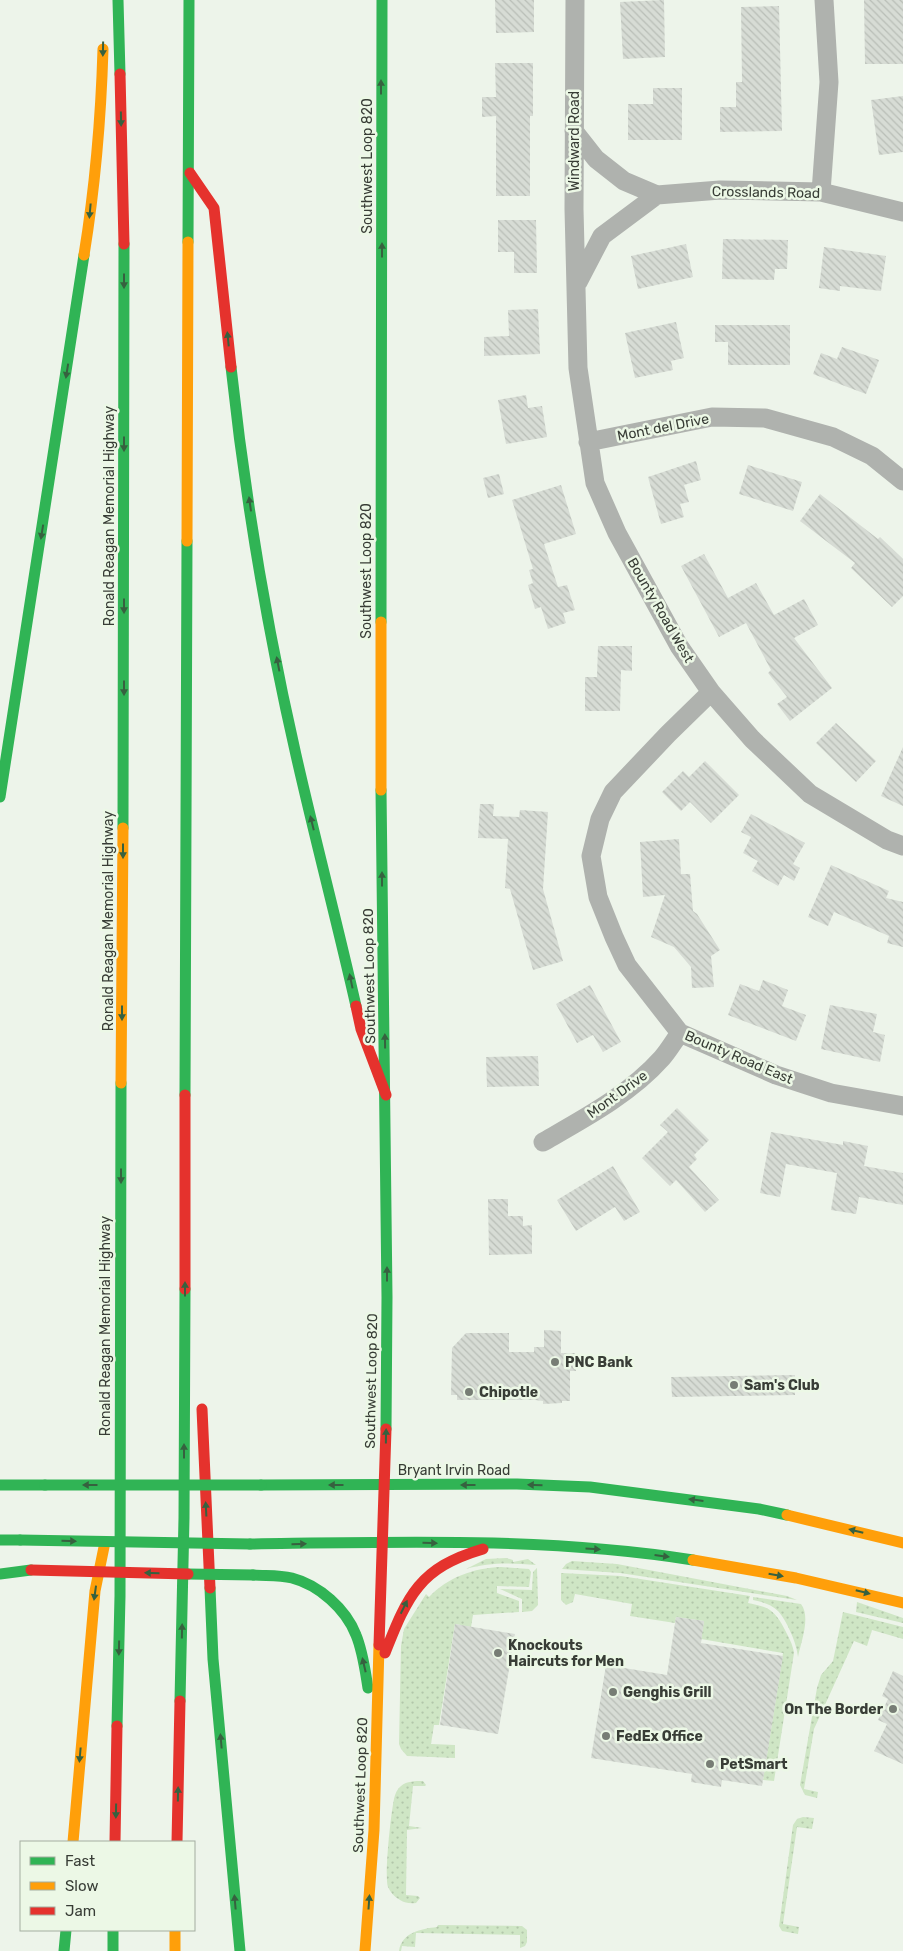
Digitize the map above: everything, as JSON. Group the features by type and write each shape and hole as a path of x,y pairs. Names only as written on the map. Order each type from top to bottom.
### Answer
{"main road":[{"name":"Ronald Reagan Memorial Highway","path":"115,1841 120,1596 119,1477 124,650 124,230 118,0"},
{"path":"177,1841 184,1518 190,173 189,0"},
{"name":"Southwest Loop 820","path":"365,1951 374,1830 385,1485 387,1306 381,794 382,0"},
{"path":"0,797 88,232 102,80 103,40"},
{"path":"190,173 214,208 233,387 251,514 270,628 296,756 361,1029 386,1095"},
{"path":"186,927 199,948"},
{"path":"202,1402 213,1659 240,1951"},
{"path":"73,1841 95,1591 119,1477"},
{"name":"Bryant Irvin Road","path":"0,1485 516,1484 590,1488 759,1509 832,1524 903,1543"},
{"path":"0,1540 250,1544 500,1544 613,1550 676,1558 816,1582 903,1603"},
{"path":"379,1668 404,1607 419,1584 452,1561 472,1552 500,1544"},
{"path":"0,1574 31,1570 253,1575 295,1579 330,1599 353,1629 359,1646 377,1730"},
{"path":"64,1951 66,1931"},
{"path":"112,1951 113,1931"},
{"path":"175,1951 176,1931"}],"street":[{"name":"Windward Road","path":"574,0 574,209 577,283"},
{"path":"821,192 830,82 824,0"},
{"name":"Crosslands Road","path":"574,132 596,160 624,181 656,195 720,190 821,192 903,212"},
{"path":"577,283 602,236 656,195"},
{"name":"Bounty Road West","path":"577,283 578,368 595,483 617,533 679,646 711,692 752,739 810,794 887,840 903,846"},
{"name":"Mont del Drive","path":"588,442 712,417 765,418 833,437 872,456 903,480"},
{"name":"Bounty Road East","path":"711,692 613,792 600,819 591,856 598,897 627,964 680,1032 776,1075 831,1093 903,1106"},
{"name":"Mont Drive","path":"543,1142 598,1110 641,1079 663,1057 680,1032"}],"green space":[{"path":"506,1558 513,1560 513,1562 528,1559 536,1565 501,1564 466,1569 486,1559"},
{"path":"572,1561 617,1564 787,1596 797,1600 620,1573 562,1569"},
{"path":"501,1567 529,1569 531,1572 529,1587 497,1586 497,1593 519,1601 519,1612 473,1615 471,1627 455,1624 439,1725 434,1725 431,1744 455,1745 455,1758 407,1756 399,1744 401,1646 404,1629 426,1594 429,1597 444,1584 462,1575 481,1569"},
{"path":"537,1568 538,1605 532,1611 522,1612 522,1599 500,1589 532,1590 533,1572"},
{"path":"561,1573 621,1576 750,1596 748,1603 767,1608 775,1614 792,1644 794,1653 774,1781 763,1780 783,1653 701,1639 704,1621 676,1617 675,1623 630,1616 632,1604 575,1594 573,1602 566,1605 561,1600"},
{"path":"753,1597 801,1604 804,1609 805,1623 798,1657 794,1639 778,1611 769,1605 753,1600"},
{"path":"857,1602 903,1618 903,1623 856,1612"},
{"path":"843,1612 903,1627 903,1639 872,1630 867,1646 854,1641 814,1729 804,1789 818,1792 817,1798 805,1795 800,1785 817,1688 821,1675 833,1661"},
{"path":"423,1781 425,1786 413,1786 409,1826 422,1828 407,1830 406,1895 418,1896 420,1898 416,1903 408,1903 396,1897 388,1887 387,1858 391,1817 394,1797 398,1789 408,1782"},
{"path":"803,1817 814,1818 812,1829 797,1827 783,1924 799,1927 798,1934 782,1931 779,1926 793,1825 797,1819"},
{"path":"438,1925 522,1926 527,1930 527,1942 525,1946 520,1948 520,1935 416,1933 415,1947 402,1946 401,1951 399,1951 404,1940 408,1936 419,1930 437,1927"}],"building":[{"path":"495,0 534,0 534,32 496,33"},
{"path":"664,0 665,57 623,59 620,2"},
{"path":"864,0 903,0 903,64 865,64"},
{"path":"779,6 782,131 720,132 720,107 736,107 736,82 742,82 741,7"},
{"path":"495,63 533,63 533,116 530,116 530,196 496,196 496,116 482,117 482,97 496,97"},
{"path":"653,88 682,88 682,140 628,140 628,104 653,104"},
{"path":"903,96 903,152 879,155 871,100"},
{"path":"498,220 536,220 537,273 514,273 514,252 498,252"},
{"path":"723,239 788,240 787,269 775,269 774,280 722,279"},
{"path":"686,244 693,277 638,289 631,256"},
{"path":"824,247 886,256 881,291 840,286 840,291 819,288"},
{"path":"538,309 540,354 484,356 484,337 509,336 508,310"},
{"path":"676,322 684,358 671,361 673,370 635,378 625,333"},
{"path":"715,325 790,325 790,365 728,365 728,342 715,342"},
{"path":"842,347 879,360 866,394 813,374 821,353 837,359"},
{"path":"526,395 528,408 542,406 547,437 506,444 498,400"},
{"path":"696,461 701,480 684,485 689,502 680,504 684,517 661,524 648,477"},
{"path":"748,465 802,482 793,511 739,494"},
{"path":"499,474 504,494 488,498 483,478"},
{"path":"561,485 576,534 544,544 558,587 567,585 575,610 563,613 566,623 548,629 541,607 535,609 528,585 533,583 529,570 533,569 512,500"},
{"path":"820,494 878,539 880,537 903,559 903,596 892,607 851,568 855,563 800,521"},
{"path":"704,554 728,598 756,583 774,615 804,599 818,625 794,638 832,688 790,721 777,704 787,697 768,673 771,670 746,623 719,637 681,566"},
{"path":"598,646 632,646 632,671 621,670 620,711 585,711 585,677 597,677"},
{"path":"836,723 876,761 856,782 816,743"},
{"path":"903,747 903,806 881,796"},
{"path":"705,761 739,795 711,823 690,802 681,811 662,792 683,771 689,777"},
{"path":"480,804 494,804 493,816 519,817 520,810 548,812 543,889 563,961 533,970 510,889 505,888 508,839 478,838"},
{"path":"751,814 805,843 793,864 800,868 794,881 784,875 778,886 752,871 758,861 743,853 751,837 741,832"},
{"path":"679,839 681,874 690,874 693,911 697,914 720,950 711,956 714,987 692,988 691,967 674,947 651,937 665,895 643,897 640,842"},
{"path":"831,865 889,891 886,898 903,902 903,947 887,943 889,936 834,912 828,926 808,917"},
{"path":"763,980 788,990 782,1006 806,1015 796,1041 728,1015 740,984 759,991"},
{"path":"590,985 621,1042 603,1052 593,1035 577,1043 556,1004"},
{"path":"830,1005 877,1014 873,1032 885,1035 880,1062 821,1049"},
{"path":"538,1056 539,1086 487,1087 486,1057"},
{"path":"677,1108 709,1140 694,1155 697,1159 689,1167 719,1200 705,1212 676,1180 670,1186 642,1158 668,1132 660,1125"},
{"path":"771,1132 843,1145 843,1141 868,1146 864,1166 903,1173 903,1205 859,1197 856,1214 831,1210 837,1173 786,1164 780,1197 760,1193"},
{"path":"613,1166 640,1212 624,1221 615,1207 576,1231 557,1200"},
{"path":"488,1199 508,1199 508,1216 523,1216 523,1226 532,1225 532,1254 489,1255"},
{"path":"544,1330 561,1331 561,1353 575,1353 576,1371 570,1371 570,1401 543,1404 543,1401 535,1400 457,1400 457,1395 451,1395 452,1348 466,1333 509,1333 509,1352 534,1352 534,1347 544,1347"},
{"path":"795,1375 795,1395 672,1397 671,1377"},
{"path":"676,1617 704,1621 701,1643 783,1656 762,1786 722,1780 721,1787 691,1782 692,1774 591,1758 606,1665 667,1675"},
{"path":"455,1624 515,1634 498,1734 440,1725"},
{"name":"On The Border","path":"893,1671 903,1676 903,1764 874,1751 887,1724 878,1720 888,1699 882,1696"}],"traffic: fast":[{"path":"118,0 120,74"},
{"path":"188,242 189,0"},
{"path":"381,622 382,0"},
{"path":"123,828 124,244"},
{"path":"0,797 84,255"},
{"path":"231,367 250,513 285,707 356,1006"},
{"path":"185,1095 187,541"},
{"path":"381,790 387,1297 386,1429"},
{"path":"117,1726 120,1596 121,1083"},
{"path":"180,1701 184,1518 185,1289"},
{"path":"261,1485 517,1484 590,1487 759,1509 787,1515"},
{"path":"0,1485 45,1485"},
{"path":"45,1485 261,1485"},
{"path":"0,1540 20,1540"},
{"path":"20,1540 250,1544"},
{"path":"250,1544 417,1542 528,1544 638,1553 693,1560"},
{"path":"0,1574 31,1570"},
{"path":"188,1574 253,1575"},
{"path":"253,1575 277,1576 302,1581 330,1599 346,1616 356,1635 362,1654 368,1688"},
{"path":"210,1588 213,1659 240,1951"},
{"path":"64,1951 66,1931"},
{"path":"113,1931 113,1951"}],"traffic: slow":[{"path":"84,255 97,152 103,49"},
{"path":"187,541 188,242"},
{"path":"381,622 381,790"},
{"path":"121,1083 123,828"},
{"path":"787,1515 903,1543"},
{"path":"73,1841 95,1591 104,1547"},
{"path":"693,1560 796,1578 903,1603"},
{"path":"365,1951 374,1830 379,1645"},
{"path":"175,1931 175,1951"}],"traffic: jam":[{"path":"120,74 124,244"},
{"path":"190,173 214,208 231,367"},
{"path":"356,1006 361,1029 386,1095"},
{"path":"185,1095 185,1289"},
{"path":"202,1409 210,1588"},
{"path":"379,1645 386,1429"},
{"path":"385,1653 401,1615 419,1586 444,1565 483,1549"},
{"path":"31,1570 188,1574"},
{"path":"177,1841 180,1701"},
{"path":"115,1841 117,1726"}],"place":[{"name":"PNC Bank","path":"555,1362"},
{"name":"Sam's Club","path":"734,1385"},
{"name":"Chipotle","path":"469,1392"},
{"name":"Knockouts Haircuts for Men","path":"498,1653"},
{"name":"Genghis Grill","path":"613,1692"},
{"name":"On The Border","path":"893,1709"},
{"name":"FedEx Office","path":"606,1736"},
{"name":"PetSmart","path":"710,1764"}]}
